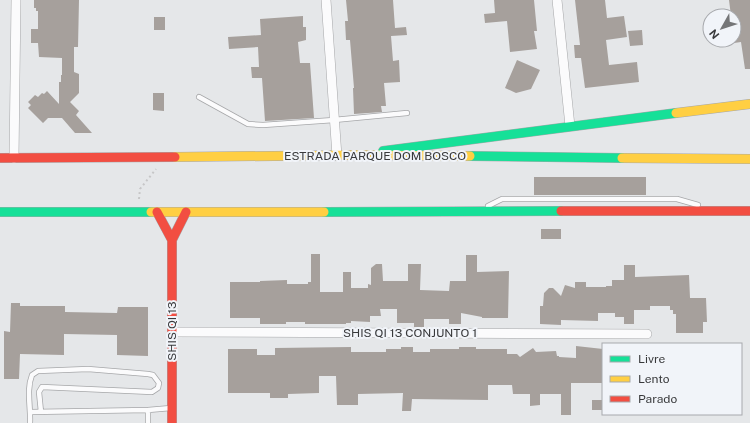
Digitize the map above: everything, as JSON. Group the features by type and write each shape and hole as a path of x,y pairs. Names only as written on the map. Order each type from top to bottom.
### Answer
{"main road":[{"path":"357,155 398,148 750,104"},
{"name":"ESTRADA PARQUE DOM BOSCO","path":"0,158 357,155 750,159"},
{"path":"0,212 750,211"},
{"name":"SHIS QI 13","path":"157,212 172,240"},
{"name":"SHIS QI 13","path":"172,423 172,240 186,212"}],"street":[{"path":"14,158 16,0"},
{"path":"326,0 337,156"},
{"path":"557,0 570,126"},
{"name":"SHIS QI 13 CONJUNTO 1","path":"173,332 647,334"}],"lane":[{"path":"199,97 248,124 263,125 408,113"},
{"path":"30,423 31,412 29,386 32,375 38,371 88,369 148,374 153,375 159,383 158,388 152,392 42,387 39,392 41,412"},
{"path":"31,412 148,410 173,408"},
{"path":"148,410 148,423"}],"path":[{"path":"139,212 140,189 158,166 158,157"}],"building":[{"path":"34,0 79,0 78,47 74,47 74,72 79,74 79,93 70,102 79,111 76,115 92,133 75,133 62,118 48,118 43,123 28,108 31,105 28,102 35,95 38,97 47,91 59,104 59,82 61,82 62,75 62,58 39,57 38,43 31,43 31,29 38,29 38,11 34,8"},
{"path":"346,0 393,0 395,28 406,27 407,35 391,36 393,61 399,60 400,82 384,83 386,106 381,106 382,112 354,114 354,88 350,40 346,40 345,21 348,21"},
{"path":"494,0 534,0 537,31 534,31 537,49 510,52 507,21 485,23 484,14 495,13"},
{"path":"575,0 605,0 607,18 624,16 627,37 606,40 609,65 637,62 639,82 585,88 581,58 575,58 574,45 580,45"},
{"path":"729,0 750,0 750,69 745,69 742,48 742,8 730,8"},
{"path":"303,16 303,27 306,27 306,40 298,42 300,63 310,63 314,118 265,121 262,78 252,78 251,67 259,67 258,47 229,49 228,37 261,35 260,19"},
{"path":"154,17 165,17 165,30 154,30"},
{"path":"642,30 643,45 630,46 628,31"},
{"path":"517,60 540,70 531,89 516,93 505,88"},
{"path":"153,93 164,93 164,111 153,110"},
{"path":"534,177 646,177 646,195 534,195"},
{"path":"541,229 561,229 561,239 541,239"},
{"path":"311,254 320,254 320,292 343,292 343,272 351,272 351,288 368,288 368,284 371,285 371,268 376,264 382,264 383,281 408,281 408,264 421,264 420,290 449,291 450,281 466,281 466,255 477,255 477,272 509,271 508,318 482,318 461,313 461,324 449,324 449,319 424,319 424,327 414,327 414,323 397,323 397,309 380,309 381,316 370,316 370,322 351,321 351,323 346,324 305,324 305,322 286,322 286,324 260,324 260,318 230,318 230,282 287,280 287,284 308,284 308,282 311,282"},
{"path":"624,265 635,265 635,277 689,275 690,298 706,298 707,322 703,322 703,333 676,333 676,314 673,314 673,310 670,310 670,306 650,306 650,310 634,310 634,324 624,324 624,317 615,317 615,313 598,313 598,321 561,320 561,325 540,324 540,306 543,306 544,293 549,288 553,288 561,296 565,285 575,288 575,282 586,282 586,287 612,286 612,280 624,280"},
{"path":"11,303 20,303 20,306 65,306 65,312 117,313 118,307 148,307 148,356 117,355 117,335 64,334 64,355 20,354 19,379 4,379 4,331 10,332"},
{"path":"576,346 602,349 602,383 571,383 571,415 561,415 561,394 540,394 540,405 530,406 530,394 513,394 512,385 488,385 488,400 412,399 411,411 402,411 403,393 358,394 358,405 337,405 336,376 319,376 319,393 288,394 288,398 270,398 270,393 228,393 228,349 257,349 257,355 275,355 275,348 351,347 351,352 386,352 386,349 413,347 413,352 430,352 430,349 459,349 459,347 476,347 476,349 507,349 507,354 517,354 520,357 533,348 536,352 556,351 557,356 559,357 576,358"},
{"path":"592,400 602,400 602,410 592,410"}],"traffic: fast":[{"path":"383,151 676,113"},
{"path":"470,156 622,158"},
{"path":"324,212 561,211"},
{"path":"0,212 151,212"}],"traffic: slow":[{"path":"676,113 750,104"},
{"path":"175,157 357,155 470,156"},
{"path":"622,158 750,159"},
{"path":"151,212 324,212"}],"traffic: jam":[{"path":"0,158 175,157"},
{"path":"561,211 750,211"},
{"path":"157,212 172,240"},
{"path":"172,423 172,240 186,212"}]}
